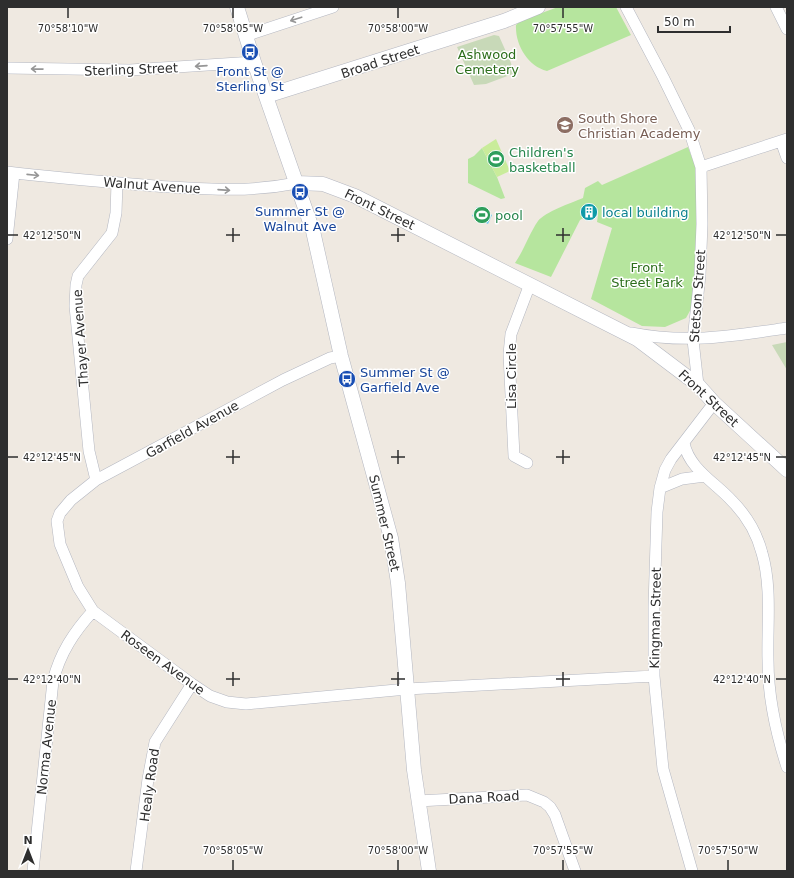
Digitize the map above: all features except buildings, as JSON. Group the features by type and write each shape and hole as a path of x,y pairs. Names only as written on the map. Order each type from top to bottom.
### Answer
{"street":[{"path":"237,7 245,36 297,183"},
{"path":"245,36 333,7"},
{"name":"Broad Street","path":"266,96 519,11 538,7"},
{"name":"Stetson Street","path":"626,7 689,130 701,167 702,224 700,275 693,340 698,385"},
{"path":"776,7 787,28"},
{"name":"Sterling Street","path":"7,68 130,70 254,62"},
{"path":"701,167 784,140 787,158"},
{"path":"7,239 10,173"},
{"name":"Walnut Avenue","path":"10,173 117,183 232,191 260,189 297,183"},
{"name":"Thayer Avenue","path":"96,480 88,444 75,306 76,285 84,268 112,233 116,218 117,183"},
{"name":"Front Street","path":"297,183 323,184 336,188 625,332 666,360 698,385 714,403 787,470"},
{"name":"Summer Street","path":"297,183 313,231 341,356 391,538 398,584 418,801 429,871"},
{"name":"Lisa Circle","path":"527,463 514,456 509,354 511,334 530,284"},
{"name":"Front Street","path":"625,332 657,338 693,340 787,328"},
{"name":"Garfield Avenue","path":"57,521 60,513 71,500 96,480 283,380 330,358 341,356"},
{"name":"Kingman Street","path":"407,689 654,676 654,606 657,512 660,488 665,470 671,459 714,403"},
{"path":"684,443 690,457 705,476 732,500 744,515 754,532 762,553 767,591 770,688 776,728 787,767"},
{"path":"660,488 690,477 705,476"},
{"name":"Roseen Avenue","path":"57,521 60,544 78,587 94,611 210,696 227,702 246,704 407,689"},
{"name":"Norma Avenue","path":"32,871 53,681 62,652 72,636 94,611"},
{"path":"654,676 663,769 692,871"},
{"name":"Healy Road","path":"136,871 148,779 155,742 192,684"},
{"name":"Dana Road","path":"418,801 516,795 535,798 550,807 555,815 575,871"}],"green space":[{"path":"558,7 616,7 631,35 547,71 534,65 524,54 520,47 516,33 516,25 520,21"},
{"name":"Ashwood Cemetery","path":"494,35 499,36 511,63 513,74 486,84 474,85 457,47"},
{"name":"Children's basketball","path":"496,139 510,171 497,177 482,148"},
{"name":"Front Street Park","path":"688,147 696,168 696,247 693,296 691,309 686,318 665,327 642,326 591,299 612,228 597,222 598,215 593,206 584,210 585,217 580,220 551,277 515,263 538,221 546,214 583,198 585,188 598,181 602,185"},
{"path":"482,148 497,177 505,198 501,199 468,183 468,159 474,156"},
{"path":"787,342 787,370 772,345"}],"water":[{"name":"pool","path":"477,207 492,215 488,224 472,216"}],"place":[{"name":"Front St @ Sterling St","path":"250,52"},
{"name":"South Shore Christian Academy","path":"565,125"},
{"name":"Children's basketball","path":"496,159"},
{"name":"Summer St @ Walnut Ave","path":"300,192"},
{"name":"local building","path":"589,212"},
{"name":"pool","path":"482,215"},
{"name":"Summer St @ Garfield Ave","path":"347,379"}]}
